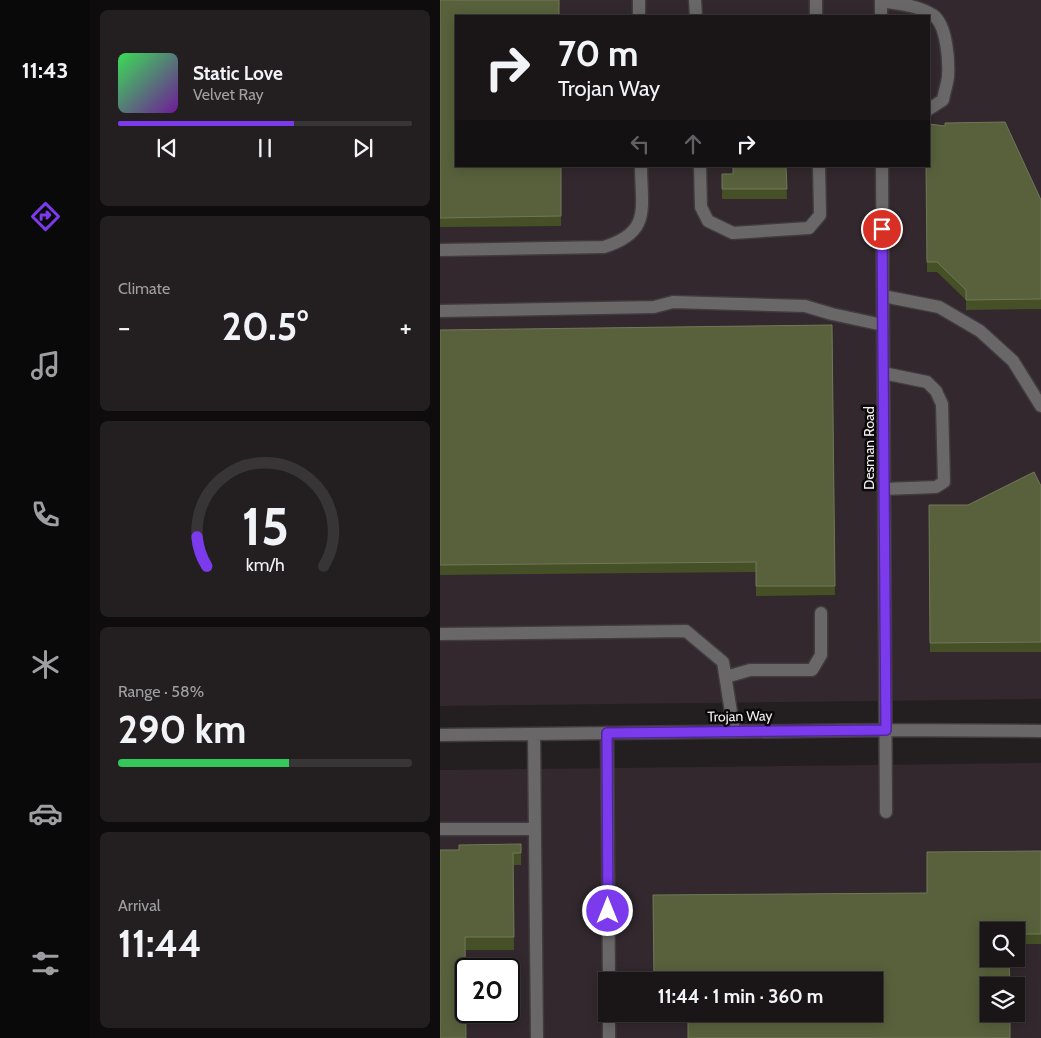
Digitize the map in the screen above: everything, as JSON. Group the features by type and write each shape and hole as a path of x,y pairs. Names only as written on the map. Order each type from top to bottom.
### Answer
{"street":[{"path":"639,0 639,15"},
{"path":"695,0 696,15"},
{"path":"816,0 816,15"},
{"path":"881,15 881,1 912,6 934,16 942,29 946,48 948,78 943,100 930,108"},
{"path":"440,250 604,247 618,243 630,235 638,226 641,216 641,167"},
{"path":"700,167 701,207 708,221 733,234 809,228 820,215 819,167"},
{"name":"Desman Road","path":"882,167 886,812"},
{"path":"883,296 939,307 980,331 1013,361 1041,406"},
{"path":"440,311 654,307 673,302 706,302 806,306 832,314 883,325"},
{"path":"883,373 927,382 936,391 942,404 944,482 936,487 884,489"},
{"path":"726,677 750,670 812,670 821,655 821,613"},
{"path":"440,634 686,631 723,662 734,731"},
{"name":"Trojan Way","path":"440,735 734,731 1041,731"},
{"path":"607,733 609,972"},
{"path":"534,734 537,1038"},
{"path":"440,829 535,829"},
{"path":"609,1022 609,1038"}],"shaded area":[{"path":"440,0 1041,0 1041,699 440,706"},
{"path":"1041,763 1041,1038 440,1038 440,770"}],"building":[{"path":"440,0 559,0 559,15 455,15 455,167 561,167 561,216 440,218"},
{"path":"1005,122 1041,200 1041,299 966,300 966,290 937,262 927,262 926,167 930,167 930,124 945,126 945,123"},
{"path":"733,167 786,167 787,189 722,189 722,174 733,174"},
{"path":"832,325 835,586 756,586 756,562 440,565 440,330"},
{"path":"1034,472 1041,486 1041,642 930,643 929,505 968,505"},
{"path":"521,844 521,853 513,853 514,937 465,937 465,958 455,958 455,1023 466,1023 466,1038 440,1038 440,850 459,850 459,845"},
{"path":"1041,851 1041,934 1025,934 1025,922 980,922 980,967 1009,967 1010,977 980,977 980,1022 1010,1022 1010,1038 688,1038 688,1022 883,1022 883,972 654,972 653,895 927,893 927,852"}],"route":[{"path":"608,911 607,733 886,730 882,229"}]}
